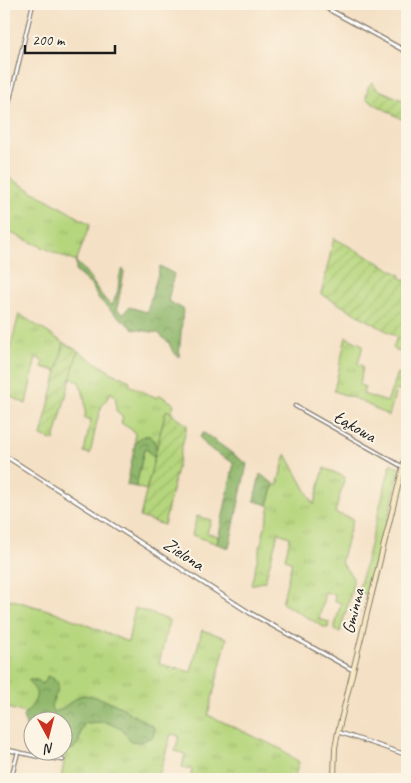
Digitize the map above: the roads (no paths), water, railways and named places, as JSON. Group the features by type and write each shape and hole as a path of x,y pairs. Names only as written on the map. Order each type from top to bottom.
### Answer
{"main road":[{"name":"Gminna","path":"334,777 335,748 338,732 407,450"}],"street":[{"path":"4,124 32,4"},
{"path":"319,4 407,52"},
{"name":"Łąkowa","path":"296,406 407,472"},
{"name":"Zielona","path":"4,455 250,613 353,670"},
{"path":"338,732 407,755"},
{"path":"4,749 22,753"},
{"path":"11,779 18,752"},
{"path":"334,777 348,779"}]}
